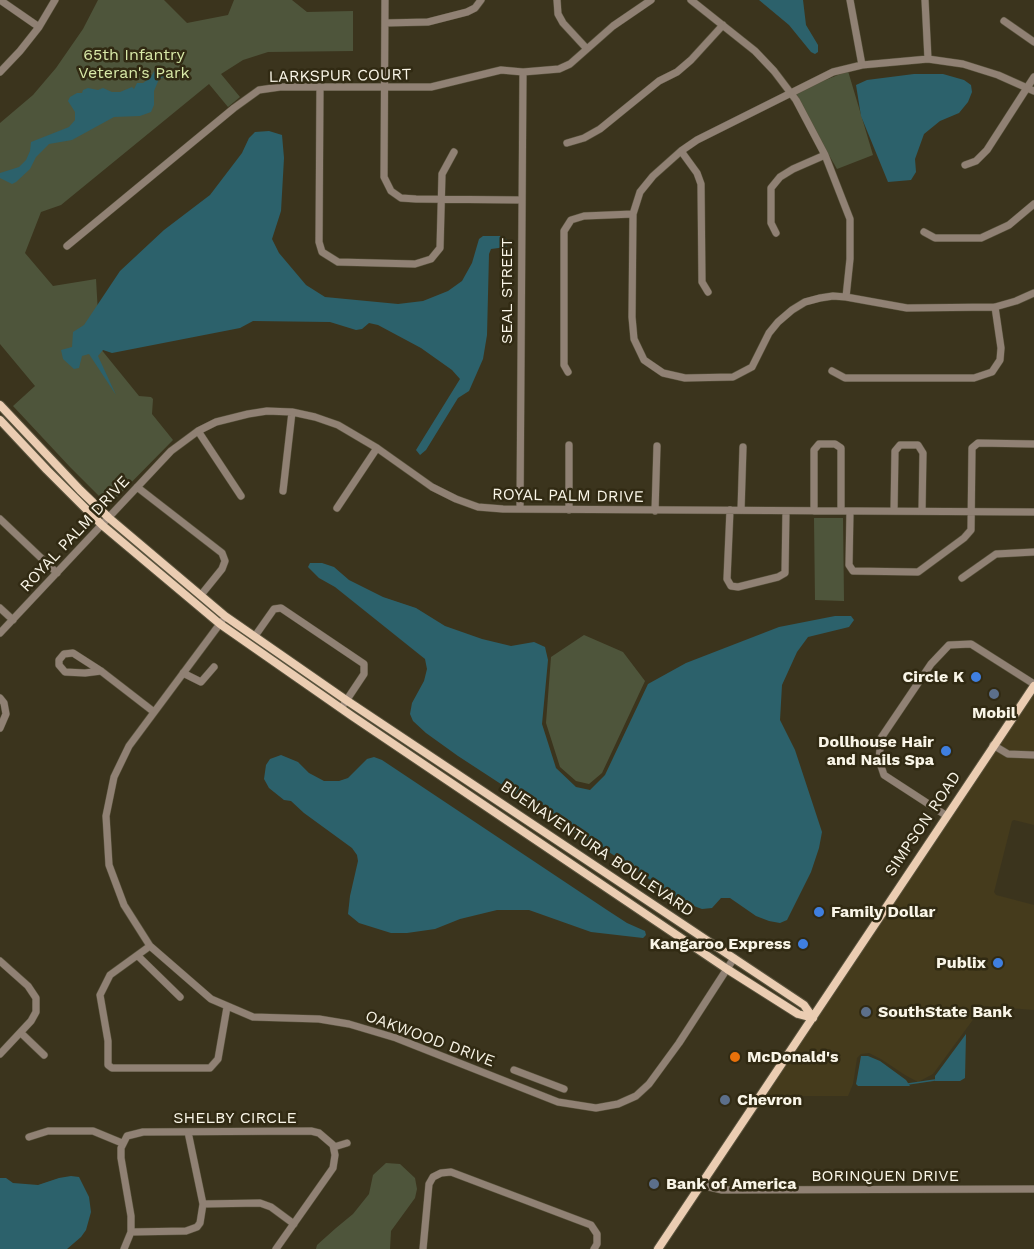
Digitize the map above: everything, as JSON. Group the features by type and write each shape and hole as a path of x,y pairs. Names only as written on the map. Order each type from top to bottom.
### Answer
{"main road":[{"name":"BUENAVENTURA BOULEVARD","path":"0,405 109,518 142,548 201,595 223,620 255,636 346,700 804,1005 813,1018"},
{"name":"BUENAVENTURA BOULEVARD","path":"0,420 102,525 340,708 727,969 798,1014 813,1018"},
{"name":"SIMPSON ROAD","path":"658,1249 1034,685"}],"street":[{"path":"0,0 39,27"},
{"path":"0,72 39,27 55,0"},
{"path":"385,0 384,177 391,191 401,198 521,201"},
{"path":"385,23 428,22 467,12 475,8 481,0"},
{"path":"557,0 558,14 563,23 587,49"},
{"name":"LARKSPUR COURT","path":"67,246 234,108 260,90 280,87 430,87 501,70 523,72 559,69 570,64 613,26 651,0"},
{"path":"691,0 755,51 774,71 796,100 825,155 850,219 850,259 846,297"},
{"path":"849,0 862,64"},
{"path":"925,0 928,59"},
{"path":"1004,21 1034,42"},
{"path":"567,142 584,138 600,129 659,81 676,72 691,60 723,25"},
{"path":"1030,89 998,75 963,64 928,59 862,64 833,72 717,128 681,150 653,176 640,192 633,214 632,317 634,339 644,360 663,373 695,378 733,377 745,373 752,367 769,333 792,310 805,302 833,296 907,308 995,307 1016,301 1034,292"},
{"name":"SEAL STREET","path":"520,509 523,72"},
{"path":"965,165 976,161 987,150 1030,89 1034,77"},
{"path":"320,87 319,234 322,252 338,262 416,264 431,259 440,249 442,174 454,152"},
{"path":"681,150 697,173 701,184 702,282 708,292"},
{"path":"776,233 771,223 771,188 780,177 793,169 825,155"},
{"path":"924,232 935,238 981,238 1009,225 1034,204"},
{"path":"568,372 564,365 564,231 571,220 584,216 633,214"},
{"path":"832,371 845,378 974,378 992,372 1000,360 1001,348 995,307"},
{"name":"ROYAL PALM DRIVE","path":"0,633 171,451 198,431 216,422 267,411 292,412 338,425 377,448 432,487 478,507 569,510 1034,512"},
{"path":"283,491 292,412"},
{"path":"198,431 241,496"},
{"path":"850,511 849,565 853,572 918,572 964,538 971,530 972,448 978,443 1034,444"},
{"path":"814,511 814,450 819,444 835,444 841,448 841,511"},
{"path":"569,445 569,510"},
{"path":"894,511 895,451 900,445 918,445 923,453 922,512"},
{"path":"655,510 657,446"},
{"path":"741,510 743,447"},
{"path":"337,507 377,448"},
{"path":"137,487 222,554 225,561 222,569 201,595"},
{"path":"730,510 727,579 731,586 738,587 778,577 785,573 786,511"},
{"path":"0,519 57,573"},
{"path":"962,578 996,554 1034,552"},
{"path":"0,608 13,620"},
{"path":"255,636 274,609 281,608 364,664 364,674 340,708"},
{"name":"OAKWOOD DRIVE","path":"223,620 129,746 114,777 106,816 109,865 124,905 150,946 201,992 226,1007 253,1017 319,1019 349,1024 396,1038 558,1102 596,1108 618,1104 636,1096 649,1084 669,1058 734,958"},
{"path":"946,816 884,775 879,760 881,738 931,664 949,645 971,644 1034,685"},
{"path":"101,671 65,672 59,665 60,660 64,654 73,653 101,671 154,712"},
{"path":"183,674 201,682 214,667"},
{"path":"0,698 4,703 6,714 0,728"},
{"path":"352,716 357,707"},
{"path":"993,745 1002,753 1034,755"},
{"path":"150,946 110,975 100,995 108,1041 108,1065 112,1068 210,1068 218,1059 226,1007"},
{"path":"138,956 180,997"},
{"path":"0,961 28,986 36,998 36,1012 21,1033 0,1054"},
{"path":"21,1033 44,1055"},
{"path":"514,1070 564,1089"},
{"path":"28,1137 48,1131 93,1131 122,1143 121,1158 130,1207 131,1232 124,1249"},
{"name":"SHELBY CIRCLE","path":"122,1143 127,1136 136,1132 311,1131 326,1137 334,1147"},
{"path":"131,1232 192,1230 202,1219 203,1204 188,1132"},
{"path":"276,1249 330,1174 335,1163 334,1147 347,1143"},
{"path":"423,1249 429,1184 433,1177 451,1172 591,1224 597,1234 597,1244 594,1249"},
{"name":"BORINQUEN DRIVE","path":"700,1185 722,1190 1034,1189"},
{"path":"203,1204 260,1203 271,1207 294,1224"}],"shaded area":[{"path":"1034,691 1034,752 1008,751 998,745"},
{"path":"995,750 1007,757 1034,758 1034,825 1012,821 994,892 996,895 1034,905 1034,1010 983,1006 933,1074 918,1082 869,1053 861,1054 857,1058 853,1084 848,1096 764,1096"}],"green space":[{"name":"65th Infantry Veteran's Park","path":"98,0 164,0 187,23 228,15 234,0 292,0 307,12 353,11 353,51 268,52 243,60 221,74 240,97 228,107 209,84 61,205 41,212 25,253 53,286 96,279 100,348 139,396 153,399 152,414 173,440 109,503 104,501 70,467 13,406 35,386 0,344 0,123 33,95 56,68 83,29"},
{"path":"848,71 873,155 837,169 793,93"},
{"path":"814,518 843,518 844,601 815,600"},
{"path":"584,635 623,652 645,681 602,773 589,784 576,781 560,767 546,723 551,657"},
{"path":"386,1163 400,1164 415,1178 417,1189 415,1198 391,1231 390,1249 316,1249 317,1245 353,1214 369,1194 373,1175"}],"water":[{"path":"759,0 803,0 806,25 818,45 818,52 815,54 811,52 789,25"},
{"path":"163,66 167,70 166,76 159,79 154,91 154,105 151,112 140,116 114,117 72,140 49,144 36,157 30,169 16,182 12,184 0,178 0,173 19,167 26,160 31,142 69,127 75,120 75,112 68,101 70,97 88,88 98,90 103,88 112,92 120,92 132,87 134,89 137,83 143,83 155,70"},
{"path":"914,74 943,74 964,80 971,85 972,92 968,102 959,113 940,121 924,134 915,159 916,172 911,180 888,182 861,116 856,85 867,80"},
{"path":"269,131 282,135 284,158 281,211 272,239 279,253 306,285 325,297 398,304 423,301 448,291 462,281 472,263 479,239 483,236 503,236 509,242 506,247 491,249 489,254 487,335 483,359 469,391 458,398 426,450 420,455 416,450 460,379 452,370 421,348 378,325 369,323 362,329 356,330 330,322 253,321 240,328 112,353 103,350 98,356 116,395 89,354 82,356 79,368 74,369 63,359 61,350 72,347 73,332 84,325 120,271 164,230 210,195 255,132"},
{"path":"310,563 322,563 334,567 349,580 383,597 416,608 445,626 511,646 534,642 545,647 548,660 542,724 556,768 576,787 590,790 605,775 648,684 686,663 779,627 835,616 851,616 854,620 849,627 808,637 797,652 782,685 780,720 795,750 822,832 811,872 787,920 780,923 756,916 730,898 721,898 712,908 702,909 683,902 606,850 580,837 540,802 530,803 426,733 413,721 410,714 412,703 424,681 427,669 425,659 335,587 319,578 308,567"},
{"path":"281,755 298,762 309,773 324,781 339,781 348,778 367,759 374,757 382,760 607,910 645,931 646,935 643,938 591,932 529,910 497,910 460,919 435,929 407,933 391,933 359,923 348,914 358,861 357,855 352,848 291,801 284,800 269,788 264,779 266,765 270,759"},
{"path":"966,1034 965,1078 960,1081 935,1081 935,1076"},
{"path":"861,1056 880,1061 906,1080 910,1086 858,1086 856,1084"},
{"path":"71,1176 79,1177 89,1197 91,1212 86,1230 81,1237 67,1249 0,1249 0,1178 6,1178 13,1183 38,1185"}],"waterway":[{"path":"908,1084 935,1080"}],"place":[{"name":"Circle K","path":"976,677"},
{"name":"Mobil","path":"994,694"},
{"name":"Dollhouse Hair and Nails Spa","path":"946,751"},
{"name":"Family Dollar","path":"819,912"},
{"name":"Kangaroo Express","path":"803,944"},
{"name":"Publix","path":"998,963"},
{"name":"SouthState Bank","path":"866,1012"},
{"name":"McDonald's","path":"735,1057"},
{"name":"Chevron","path":"725,1100"},
{"name":"Bank of America","path":"654,1184"}]}
